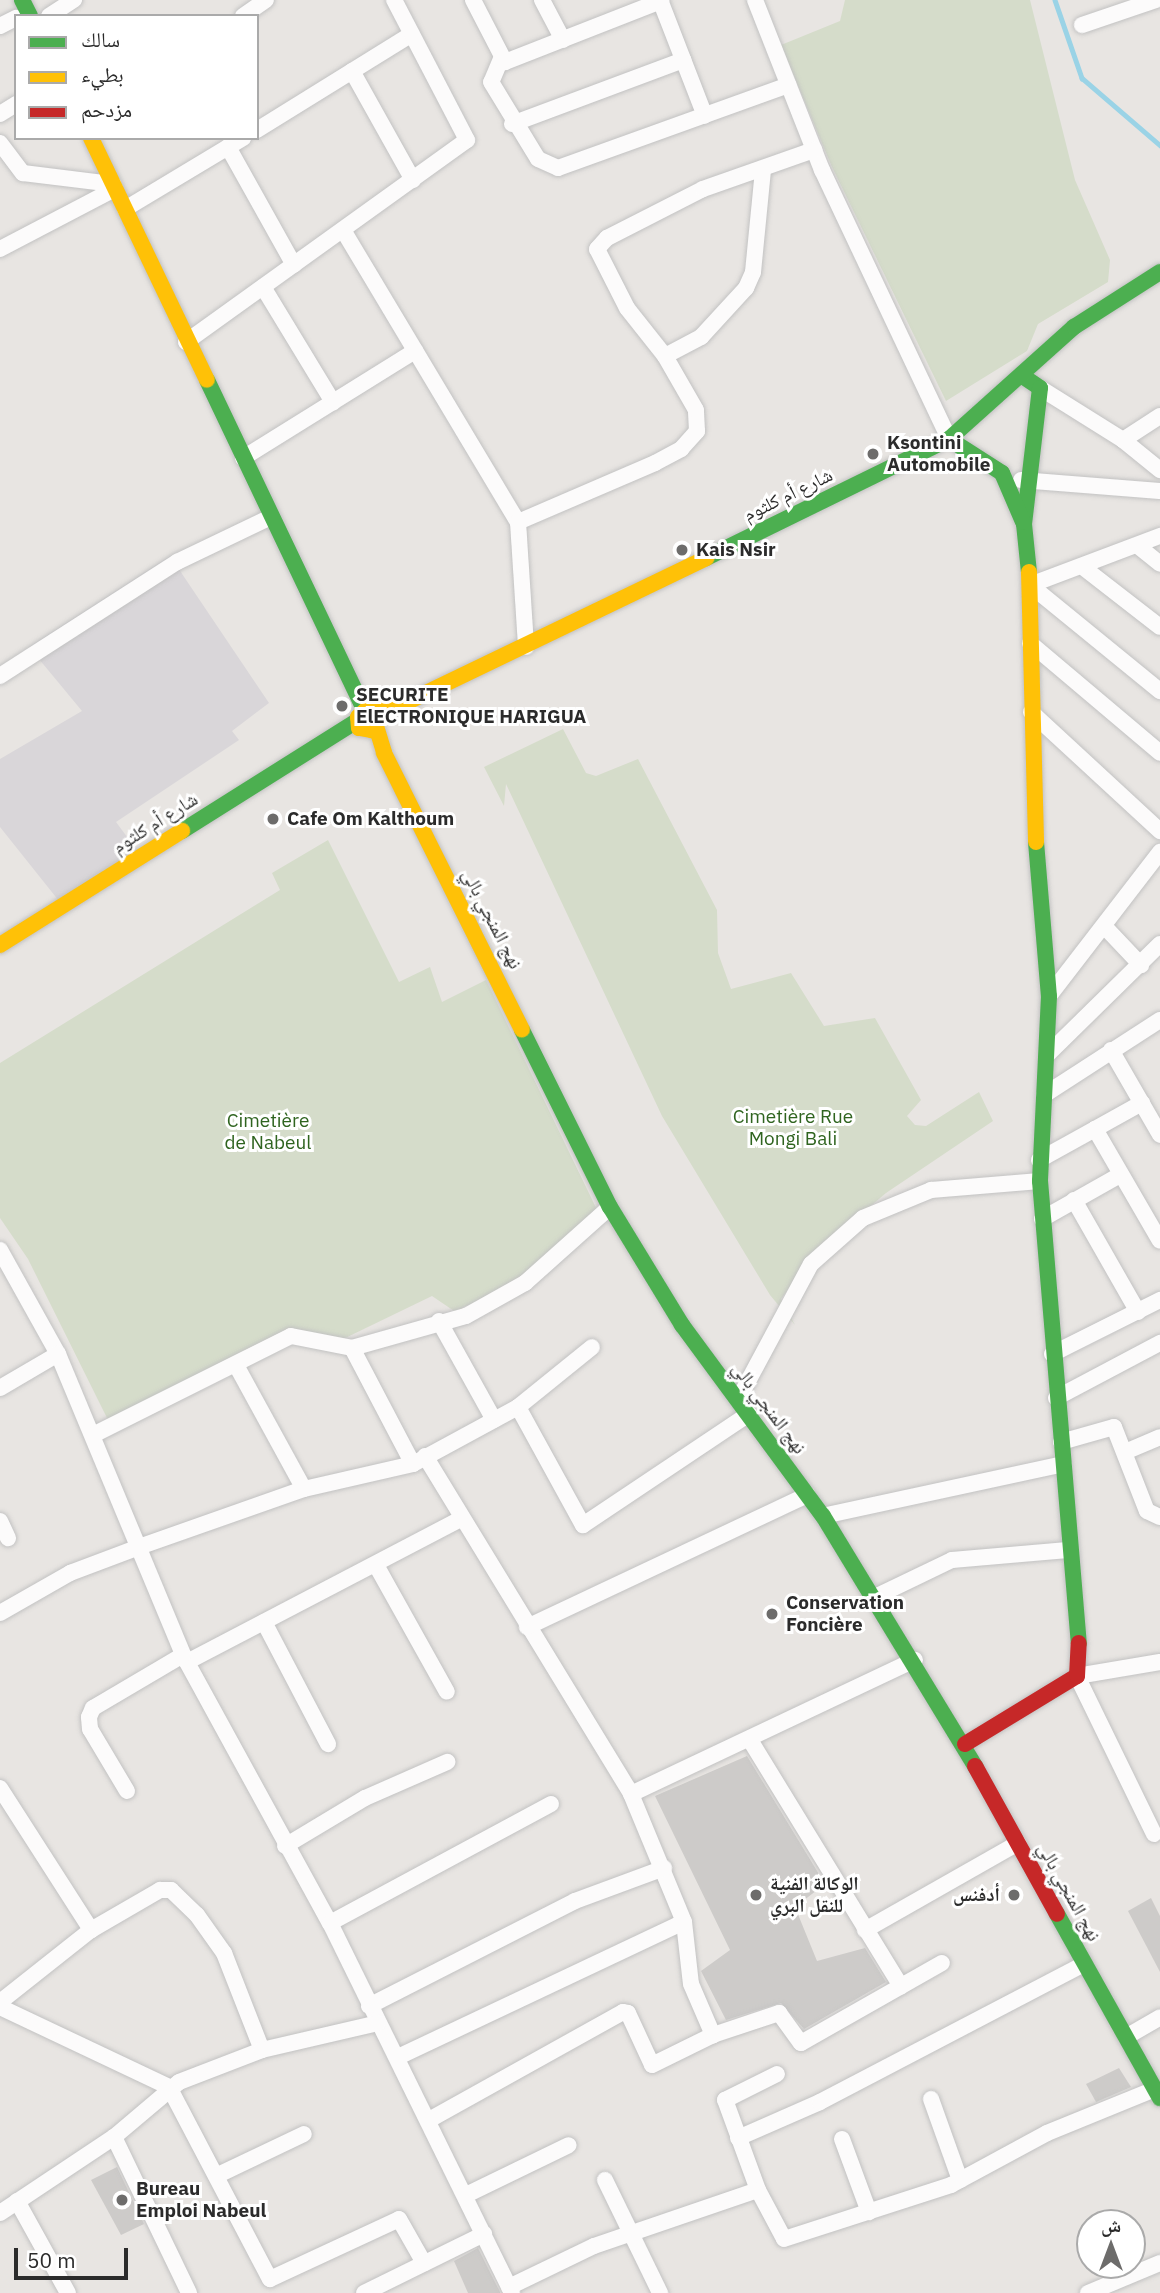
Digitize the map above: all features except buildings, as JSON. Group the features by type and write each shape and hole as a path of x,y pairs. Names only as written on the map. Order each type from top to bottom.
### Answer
{"street":[{"path":"52,14 74,0"},
{"path":"246,14 266,0"},
{"path":"186,341 467,139 394,0"},
{"path":"473,0 501,59 491,82 512,124 538,159 558,168 788,85"},
{"path":"542,0 563,40"},
{"path":"755,0 814,150 949,439 1002,473 1027,483 1160,491"},
{"path":"1082,25 1156,0"},
{"path":"501,59 510,61 661,1 705,116"},
{"path":"259,129 412,34"},
{"path":"512,124 683,60"},
{"path":"352,71 413,180"},
{"name":"نهج المنجي بالي","path":"92,140 367,722 610,1207 682,1325 808,1495 915,1660 965,1744 1157,2093"},
{"path":"125,209 240,140"},
{"path":"0,143 23,173 114,187"},
{"path":"228,147 295,265"},
{"path":"518,522 655,463 681,449 697,431 696,410 665,356 627,308 597,249 607,238 679,200 814,150"},
{"path":"665,356 701,337 746,288 753,272 763,170"},
{"path":"0,249 114,187"},
{"path":"343,230 518,522 526,647"},
{"name":"شارع أم كلثوم","path":"0,945 334,739 949,439 1093,312 1160,272"},
{"path":"263,287 333,402"},
{"path":"243,458 415,351"},
{"path":"1021,375 1123,440 1160,470"},
{"path":"1040,388 1024,524 1030,586 1031,712 1049,996 1048,1054 1039,1160 1068,1550 1081,1622 1077,1676 1154,1834"},
{"path":"1123,440 1160,416"},
{"path":"1002,473 1024,524"},
{"path":"0,676 177,562 271,517"},
{"path":"1030,586 1084,568 1160,537"},
{"path":"1138,546 1160,564"},
{"path":"1084,568 1160,627"},
{"path":"1030,586 1160,691"},
{"path":"1030,643 1160,753"},
{"path":"1031,712 1160,831"},
{"path":"1049,996 1160,852"},
{"path":"1104,926 1141,965"},
{"path":"1048,1054 1160,944"},
{"path":"1044,1095 1160,1020"},
{"path":"1111,1050 1160,1135"},
{"path":"1039,1160 1142,1103"},
{"path":"1095,1129 1160,1241"},
{"path":"1042,1219 1120,1175"},
{"path":"738,1400 811,1264 863,1218 931,1190 1040,1181"},
{"path":"1074,1200 1138,1312"},
{"path":"93,1435 291,1336 352,1348 439,1321 466,1316 525,1283 610,1207"},
{"path":"2,1256 58,1354 93,1435 136,1548 185,1658 285,1846 330,1923 369,2006 398,2057 466,2194 510,2290 628,2234 758,2190"},
{"path":"1052,1354 1160,1300"},
{"path":"439,1321 494,1420"},
{"path":"1056,1398 1160,1343"},
{"path":"0,1613 69,1573 136,1548 303,1489 419,1460 518,1407 592,1347"},
{"path":"352,1348 419,1460 461,1519 631,1794 664,1868 684,1922 691,1984 713,2035"},
{"path":"0,1388 58,1354"},
{"path":"236,1365 303,1489"},
{"path":"518,1407 583,1525 748,1414"},
{"path":"1061,1442 1109,1426 1125,1452 1147,1511 1160,1517"},
{"path":"1125,1452 1160,1437"},
{"path":"822,1516 1063,1464"},
{"path":"527,1627 808,1495"},
{"path":"127,1791 90,1729 89,1717 93,1708 185,1658 264,1622 461,1519"},
{"path":"0,1521 8,1538"},
{"path":"875,1597 952,1560 1068,1550"},
{"path":"376,1565 447,1692"},
{"path":"264,1622 328,1744"},
{"path":"631,1794 915,1660"},
{"path":"965,1744 1077,1676 1160,1662"},
{"path":"750,1740 901,1986"},
{"path":"285,1846 365,1798 447,1762"},
{"path":"0,1788 91,1930"},
{"path":"330,1923 551,1804"},
{"path":"865,1930 1018,1843"},
{"path":"369,2006 575,1901 664,1868"},
{"path":"262,2050 224,1953 176,1893 160,1890 91,1930 0,2005 169,2087 273,2281 399,2219 424,2263"},
{"path":"398,2057 684,1922"},
{"path":"429,2120 623,2012 628,2013 652,2065 713,2035 779,2013 801,2043 942,1963"},
{"path":"738,2138 820,2102 1084,1964"},
{"path":"1126,2037 1160,2017"},
{"path":"0,2213 114,2137 169,2087 262,2050 378,2023"},
{"path":"777,2074 725,2100 758,2190 784,2239 960,2180 1048,2133 1157,2093"},
{"path":"931,2099 960,2180"},
{"path":"218,2175 304,2134"},
{"path":"114,2137 189,2293"},
{"path":"842,2139 869,2211"},
{"path":"466,2194 569,2145"},
{"path":"605,2180 628,2234 660,2293"},
{"path":"18,2201 68,2293"},
{"path":"364,2293 484,2234"},
{"path":"1088,2293 1160,2263"}],"shaded area":[{"path":"170,556 269,703 232,731 239,740 116,822 139,853 59,901 0,827 0,759 82,711 29,647"}],"green space":[{"path":"845,0 1030,0 1075,180 1110,260 1108,282 1038,324 1027,351 946,401 832,167 781,45 840,21"},
{"name":"Cimetière Rue Mongi Bali","path":"563,729 586,773 596,776 638,759 717,910 718,953 731,989 791,973 824,1026 875,1018 921,1100 907,1116 915,1125 926,1126 979,1092 993,1121 886,1193 813,1255 781,1299 795,1325 770,1295 662,1116 506,784 504,806 484,767"},
{"name":"Cimetière de Nabeul","path":"328,840 399,982 430,967 442,1002 486,980 599,1214 511,1289 463,1307 460,1315 432,1296 337,1342 295,1330 111,1426 28,1259 0,1218 0,1063 280,890 272,873"}],"waterway":[{"path":"1055,0 1082,78 1160,145"}],"traffic: fast":[{"path":"22,0 29,14"},
{"path":"706,558 949,439 1074,327 1160,272"},
{"path":"1021,375 1040,388 1024,524 1029,572"},
{"path":"207,380 365,711"},
{"path":"949,439 1002,473 1023,522"},
{"path":"182,831 357,721"},
{"path":"1036,842 1049,996 1040,1181 1079,1643"},
{"path":"522,1030 610,1207 682,1325 823,1516 975,1766"},
{"path":"1057,1914 1160,2098"}],"traffic: slow":[{"path":"92,140 207,380"},
{"path":"376,716 372,730 359,728 358,717 365,711 401,705 706,558"},
{"path":"1029,572 1036,842"},
{"path":"376,726 384,753 522,1030"},
{"path":"0,945 182,831"}],"traffic: jam":[{"path":"965,1744 1077,1676 1079,1643"},
{"path":"975,1766 1057,1914"}],"place":[{"name":"Ksontini Automobile","path":"873,454"},
{"name":"Kais Nsir","path":"682,550"},
{"name":"SECURITE ElECTRONIQUE HARIGUA","path":"342,706"},
{"name":"Cafe Om Kalthoum","path":"273,819"},
{"name":"Conservation Foncière","path":"772,1614"},
{"name":"الوكالة الفنية للنقل البري","path":"756,1895"},
{"name":"أدفنس","path":"1014,1895"},
{"name":"Bureau Emploi Nabeul","path":"122,2200"}]}
